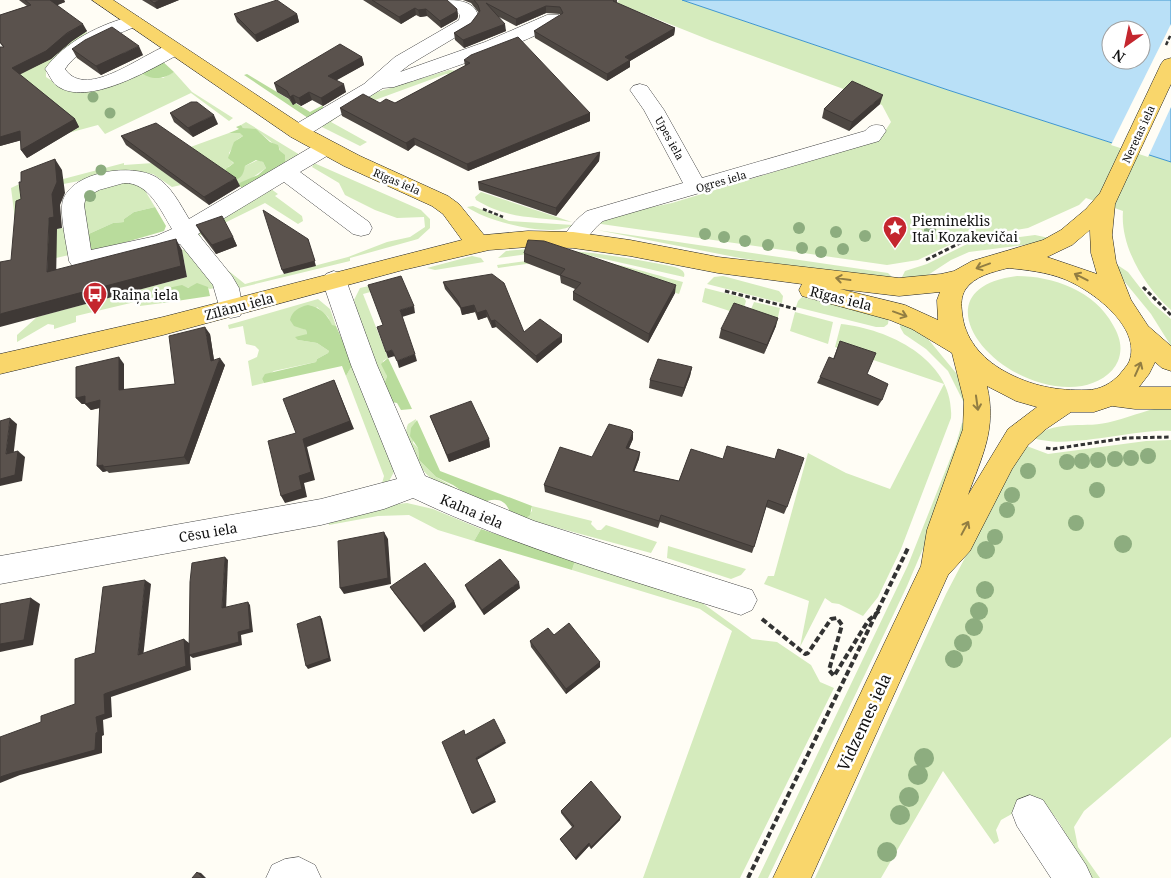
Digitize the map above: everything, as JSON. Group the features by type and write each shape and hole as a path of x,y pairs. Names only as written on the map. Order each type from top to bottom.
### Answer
{"main road":[{"name":"Rīgas iela","path":"101,0 298,132 325,148 426,193 451,209 478,244 528,239 573,240 630,248 718,265 899,287 941,284 960,278"},
{"name":"Neretas iela","path":"1104,204 1171,64"},
{"path":"1104,204 1081,226 1062,240 1008,260 981,266 960,278 950,292 947,308 949,326 963,350 986,373 1011,388 1038,398 1066,402 1091,401 1112,395 1126,387 1136,376 1142,362 1143,348 1139,333"},
{"path":"1104,204 1106,215 1101,234 1103,256 1120,304 1139,333 1171,361"},
{"name":"Zīlānu iela","path":"0,364 230,308 478,244"},
{"path":"1008,260 1040,263 1080,276 1102,289 1120,304"},
{"name":"Rīgas iela","path":"718,265 754,277 896,312 921,322 963,350"},
{"name":"Vidzemes iela","path":"792,878 936,566 942,530 977,429 977,401 963,350"},
{"path":"1112,395 1135,398 1171,398"},
{"name":"Vidzemes iela","path":"936,566 958,541 1018,436 1026,428 1066,402"}],"street":[{"path":"298,132 371,88 394,66 465,24 470,19 469,13 451,0"},
{"path":"371,88 449,63 510,39 553,19"},
{"path":"133,21 58,61 55,69 57,75 71,85 94,85 122,76 174,49"},
{"name":"Upes iela","path":"640,90 654,110 697,188"},
{"name":"Ogres iela","path":"573,240 584,224 595,216 872,136 876,131"},
{"path":"230,308 226,285 192,245 185,232 161,194 149,182 140,177 117,177 88,186 74,196 73,205 81,261 160,243 185,232 325,148"},
{"path":"285,172 361,228"},
{"path":"334,280 367,371 414,485"},
{"name":"Cēsu iela","path":"0,570 321,512 384,496 414,485"},
{"name":"Kalna iela","path":"414,485 459,507 502,524 741,600"},
{"path":"1030,813 1073,878"},
{"path":"285,878 299,876 302,878"}],"path":[{"path":"451,209 469,201 507,218"},
{"path":"923,262 962,242 1002,236"},
{"path":"1141,283 1171,315"},
{"path":"718,289 797,309"},
{"path":"741,600 805,654 808,653 831,619 837,618 841,621 842,625 829,670 834,676 868,621 881,609"}],"green space":[{"path":"619,0 682,0 948,90 1171,162 1171,310 1152,290 1136,265 1126,238 1123,225 1123,211 1086,198 1079,205 1028,228 964,238 918,260 887,265 594,223 604,217 672,203 879,140 891,122 882,105 617,3"},
{"path":"86,32 89,34 46,68 46,77 65,89 142,69 163,78 174,72 192,92 233,118 229,121 191,93 105,134 98,125 57,136 0,73 48,60 55,56 50,52 39,54"},
{"path":"161,60 174,72 166,76 153,78 141,72"},
{"path":"449,70 458,71 470,80 446,74 346,111 374,93"},
{"path":"247,74 310,112 323,105 323,109 308,118 244,75"},
{"path":"344,112 331,122 367,142 360,146 322,127"},
{"path":"246,122 300,155 280,168 280,149 259,132 243,128 241,125"},
{"path":"241,125 243,128 256,129 270,142 278,145 280,151 285,155 285,162 242,188 237,184 258,175 266,168 263,162 256,160 245,166 242,175 237,179 234,180 226,172 226,169 234,163 228,158 234,142 243,136 240,133 229,133 239,129 236,127"},
{"path":"229,133 241,133 243,136 238,139 229,153 234,163 228,167 242,174 245,166 258,160 263,162 266,168 249,180 237,184 185,149"},
{"path":"124,163 124,165 153,163 181,185 172,187 153,174 131,171 53,186 57,243 57,229 69,227 69,255 21,266 11,188 28,180 29,188"},
{"path":"314,163 421,210 430,219 430,228 418,239 350,258 350,261 235,289 210,256 245,284 348,257 387,242 410,237 425,227 424,217 397,218 375,210 345,195 339,183 312,167"},
{"path":"116,182 141,184 155,207 134,212 124,219 124,222 113,223 82,237 83,195"},
{"path":"271,189 278,194 275,196 302,216 303,221 298,224 265,203 200,235 203,242 198,236 199,233"},
{"path":"481,192 572,222 522,216 500,211 476,200 475,197"},
{"path":"473,206 509,221 573,225 563,229 550,230 503,223 467,207"},
{"path":"155,207 166,226 164,231 85,254 82,237 113,223 124,222 124,219 134,212"},
{"path":"597,230 888,273 892,277 831,272 740,258"},
{"path":"1035,235 1049,238 1031,244 969,252 951,260 928,275 903,280 902,277 905,271 927,264 967,244"},
{"path":"185,249 218,287 210,289 201,285 187,288 161,300 163,303 140,306 139,301 76,316 76,322 54,329 54,325 48,324 17,342 17,335 37,317 187,277 182,250"},
{"path":"528,249 565,250 620,257 675,267 682,270 684,277 578,253 543,252 498,258 506,251"},
{"path":"472,256 481,258 484,262 435,270 427,268"},
{"path":"555,257 571,257 603,262 683,282 679,294 570,258 498,268 497,265"},
{"path":"1116,264 1128,272 1152,303 1171,319 1171,346 1151,314 1124,281"},
{"path":"723,276 779,291 783,296 782,303 707,284 714,277"},
{"path":"1017,276 1045,279 1058,283 1072,288 1095,303 1105,313 1119,338 1120,356 1112,370 1103,378 1088,385 1051,385 1022,376 997,360 978,340 969,320 970,300 986,285"},
{"path":"391,281 403,283 363,294 388,358 383,361 387,376 384,385 368,348 354,300 360,288"},
{"path":"197,283 208,287 210,296 163,303 161,295 168,288 182,285 188,288"},
{"path":"705,288 744,298 746,301 742,315 702,302"},
{"path":"802,297 889,316 888,324 884,327 876,327 796,307"},
{"path":"318,299 330,309 336,326 332,326 328,317 317,307 300,327 306,330 307,334 298,340 317,343 329,351 328,353 317,359 316,362 274,371 262,379 264,383 252,386 248,361 257,357 259,350 255,346 246,344 243,326 229,329 228,325"},
{"path":"754,302 780,308 776,326 748,317"},
{"path":"308,305 323,312 332,325 336,326 353,364 346,376 342,366 264,383 262,379 265,374 316,362 317,359 328,353 329,351 317,343 298,340 295,337 307,334 306,330 294,326 290,320 292,314 296,310"},
{"path":"795,312 833,322 828,344 790,331"},
{"path":"901,321 928,339 956,373 961,381 966,407 948,371 926,349 904,334 900,327"},
{"path":"841,324 860,327 898,341 916,352 931,365 944,384 835,347"},
{"path":"388,358 412,409 401,410 397,403 392,402 384,385 387,376 381,364"},
{"path":"353,364 395,470 388,483 381,487 384,476 346,376"},
{"path":"944,384 949,398 951,418 901,549 878,597 863,616 839,604 832,603 825,598 800,647 809,601 764,584 768,576 774,576 808,453 846,473 890,489"},
{"path":"1171,406 1171,431 1155,431 1061,442 1045,441 1031,437 1053,428 1103,423 1156,408"},
{"path":"416,419 413,443 418,448 419,460 436,477 459,490 445,486 430,478 413,456 406,431 408,424"},
{"path":"417,420 440,471 532,506 530,515 525,519 510,513 505,504 498,500 490,500 481,504 453,485 436,477 419,460 418,448 410,436 411,428"},
{"path":"969,420 928,537 907,586 768,878 758,878 908,565 956,444 962,423"},
{"path":"1171,440 1171,737 1084,811 1074,827 1078,847 1100,878 1089,878 1059,822 1040,798 1001,820 996,830 999,841 994,844 943,771 881,878 815,878 946,594 1024,445 1048,454 1146,441"},
{"path":"407,503 433,509 481,529 474,541 438,530 409,515 378,516 329,525 329,522 389,505"},
{"path":"532,506 592,521 591,524 597,530 601,530 606,525 657,542 651,553 525,519 532,511"},
{"path":"481,529 575,561 572,570 474,541"},
{"path":"668,546 746,569 741,575 731,579 667,558"},
{"path":"575,561 701,602 752,639 777,642 811,665 820,682 834,688 740,878 643,878 732,631 700,609 572,570"}],"water":[{"path":"682,0 1171,0 1171,162 948,90"}],"pier":[{"path":"1171,24 1171,107 1148,157 1111,145 1148,70 1151,70 1151,64"}],"building":[{"path":"25,0 50,0 83,24 67,33 46,51 12,68 75,119 21,150 20,131 0,137 0,47 4,47 0,42 0,15 31,5"},
{"path":"277,0 297,14 255,35 234,14"},
{"path":"372,0 447,0 457,9 456,12 440,21 426,9 418,10 415,8 399,17"},
{"path":"474,0 614,0 675,28 625,57 630,60 607,74 534,31 563,13 560,7 546,6 516,19 486,3 505,24 463,40 454,33 471,23 480,11"},
{"path":"112,27 139,46 96,66 72,49 85,40"},
{"path":"518,37 590,113 467,164 414,138 406,143 340,108 363,94 380,103 386,99 395,103 470,63 464,60 471,55"},
{"path":"340,44 362,57 328,76 344,84 321,98 309,92 299,98 293,95 290,97 287,91 274,83"},
{"path":"852,81 883,95 852,122 824,109"},
{"path":"191,102 197,102 214,115 188,128 170,113"},
{"path":"156,123 236,178 204,197 121,136"},
{"path":"600,152 556,208 478,182"},
{"path":"55,159 57,182 52,194 54,217 49,218 47,272 176,239 181,266 0,314 0,262 11,260 16,201 21,199 19,182 21,182 21,172"},
{"path":"263,210 308,239 315,261 282,270"},
{"path":"222,216 233,237 212,245 196,225"},
{"path":"528,240 544,241 676,285 649,334 573,292 581,283 560,275 565,269 524,253"},
{"path":"492,274 504,283 524,332 540,319 562,335 536,356 495,320 491,321 486,310 477,313 474,305 461,308 458,301 443,282"},
{"path":"401,276 414,306 400,310 415,354 397,361 392,350 386,352 377,327 383,325 368,285"},
{"path":"734,303 778,318 767,345 721,329"},
{"path":"205,327 211,361 220,358 184,457 103,467 103,465 97,466 100,400 85,404 85,396 76,398 76,367 119,357 119,390 175,384 169,336"},
{"path":"840,341 876,353 867,374 888,384 882,400 820,377 829,357 834,359"},
{"path":"658,359 692,367 684,388 650,380"},
{"path":"334,380 350,421 303,439 311,472 299,476 302,489 281,496 268,441 296,433 283,399"},
{"path":"471,401 489,439 447,455 430,416"},
{"path":"10,418 6,454 18,451 15,475 0,479 0,421"},
{"path":"609,424 633,432 626,448 640,452 633,471 679,481 691,449 723,459 727,446 775,459 778,449 804,458 787,507 768,500 754,547 661,515 659,521 544,485 560,447 592,457"},
{"path":"384,532 388,578 340,588 338,541"},
{"path":"225,557 222,608 248,602 250,629 238,632 239,642 189,655 192,563"},
{"path":"500,559 519,582 482,610 465,585"},
{"path":"425,563 454,601 421,626 390,587"},
{"path":"145,580 138,655 184,639 186,666 104,694 105,714 96,717 98,732 96,733 95,750 0,777 0,737 41,722 41,716 75,704 75,659 95,653 103,587"},
{"path":"31,598 24,640 0,644 0,604"},
{"path":"320,616 329,658 306,666 297,624"},
{"path":"569,623 600,662 566,689 530,641 548,628 554,635"},
{"path":"494,719 505,741 476,758 495,800 472,813 442,742 464,730 465,735"},
{"path":"591,781 621,817 591,847 589,843 575,858 560,839 574,826 561,811"},
{"path":"197,872 203,878 192,878"}],"place":[{"name":"Piemineklis Itai Kozakevičai","path":"895,249"},
{"name":"Raiņa iela","path":"95,315"}]}
